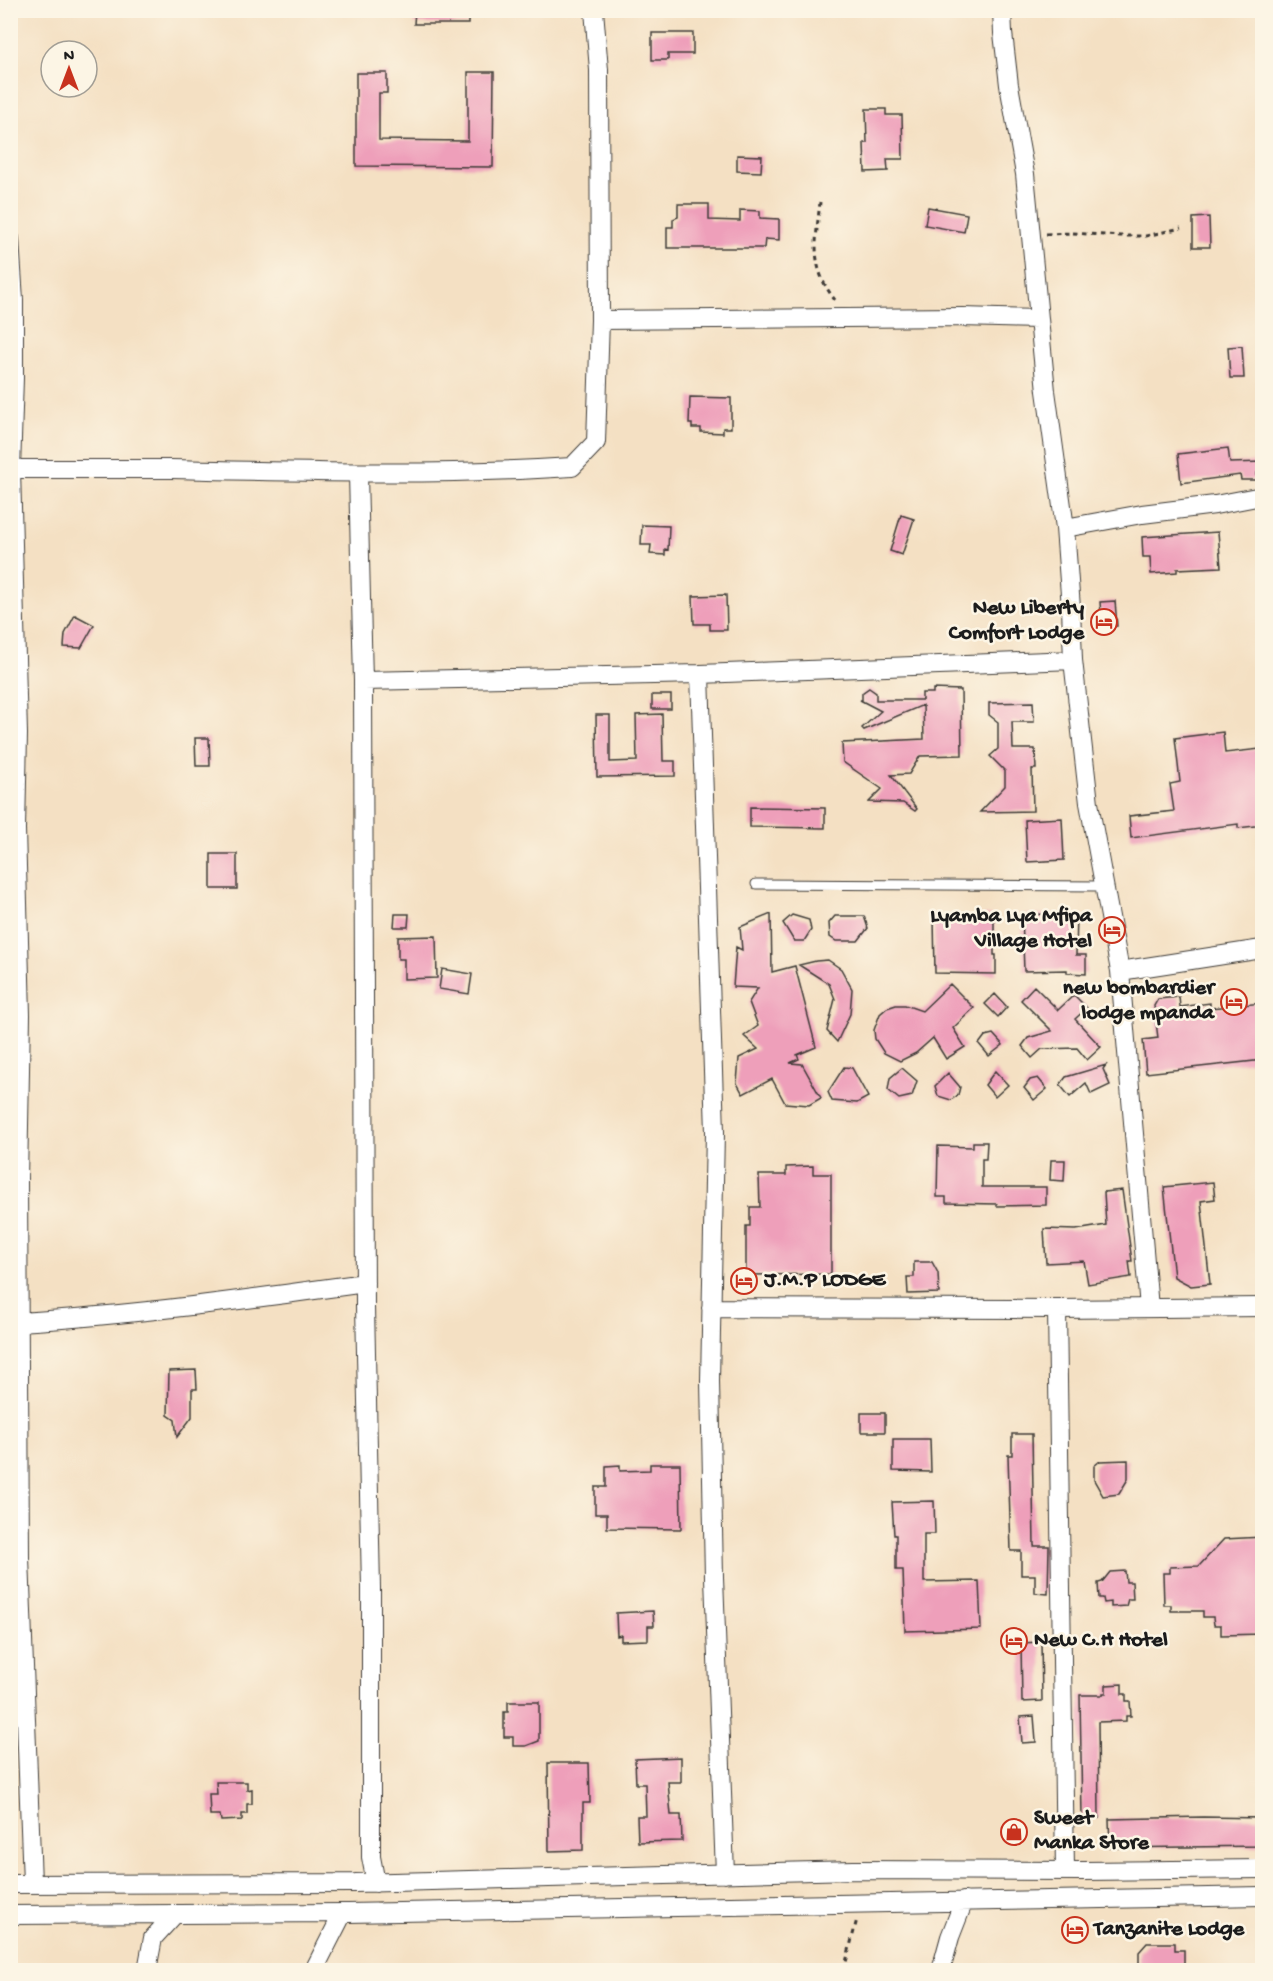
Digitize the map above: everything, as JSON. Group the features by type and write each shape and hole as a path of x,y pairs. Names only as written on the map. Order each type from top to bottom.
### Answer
{"street":[{"path":"11,469 358,474 513,471 572,467 596,442 600,320 599,70 594,10"},
{"path":"1002,10 1009,85 1024,174 1038,319 1065,528 1072,660 1089,803 1120,971 1149,1308"},
{"path":"10,239 14,378 11,469 13,645 18,734 16,829 21,1015 18,1181 20,1557 17,1679 32,1883"},
{"path":"600,320 1038,319"},
{"path":"358,474 363,681 365,1283 371,1588 371,1857 376,1883"},
{"path":"1065,528 1263,496"},
{"path":"363,681 700,674 1072,660"},
{"path":"700,674 715,1132 710,1381 714,1577 725,1874"},
{"path":"1120,971 1263,949"},
{"path":"19,1322 184,1308 365,1283"},
{"path":"711,1308 1263,1307"},
{"path":"1057,1309 1065,1871"},
{"path":"10,1884 376,1883 854,1870 1263,1869"},
{"path":"10,1915 343,1913 1263,1896"},
{"path":"941,1971 950,1937 964,1901"},
{"path":"314,1971 343,1913"},
{"path":"147,1971 153,1938 175,1914"}],"lane":[{"path":"756,884 1103,886"}],"path":[{"path":"820,202 816,262 821,281 851,319"},
{"path":"1030,235 1072,232 1146,236 1182,228"},
{"path":"844,1971 861,1903"}],"building":[{"path":"415,10 468,10 468,24 414,24"},
{"path":"652,33 693,33 693,54 668,54 668,60 652,60"},
{"path":"468,72 494,72 493,167 356,166 356,73 387,73 387,93 379,93 379,140 468,141"},
{"path":"866,109 886,109 886,115 902,115 903,159 887,159 888,171 865,172"},
{"path":"737,155 762,156 761,172 737,171"},
{"path":"678,204 709,204 709,220 740,221 740,210 760,211 760,218 779,219 779,240 765,239 764,248 667,248 667,227 673,227 673,219 678,217"},
{"path":"928,207 967,214 964,232 925,225"},
{"path":"1209,217 1210,247 1193,247 1193,218"},
{"path":"1242,346 1244,378 1230,378 1228,347"},
{"path":"690,397 731,398 731,428 723,428 723,433 701,432 701,428 692,428 692,424 689,424"},
{"path":"1228,448 1230,463 1263,462 1263,472 1257,473 1257,480 1241,480 1240,475 1181,483 1178,454"},
{"path":"901,515 914,519 902,555 890,551"},
{"path":"642,525 669,526 668,550 665,549 665,555 650,554 651,545 641,545"},
{"path":"1218,532 1221,567 1177,569 1177,572 1151,574 1150,557 1143,557 1142,537"},
{"path":"726,595 727,630 710,630 710,624 694,624 693,596"},
{"path":"1115,601 1117,626 1102,627 1100,602"},
{"path":"75,615 94,625 81,648 64,647 65,634"},
{"path":"869,688 876,693 876,700 922,700 922,693 933,693 933,689 961,690 962,755 920,756 909,774 891,775 917,809 915,811 903,803 869,802 882,789 843,762 842,743 924,739 923,705 864,730 862,728 881,711 860,700 862,700 862,693"},
{"path":"652,695 671,695 671,709 652,709"},
{"path":"1033,702 1034,722 1012,722 1013,749 1035,749 1036,769 1032,769 1033,811 980,812 1005,786 1005,771 990,756 998,749 998,722 989,715 989,703"},
{"path":"662,714 663,761 675,761 675,776 597,777 596,715 610,715 610,762 637,761 636,715"},
{"path":"1223,732 1225,753 1260,749 1263,769 1263,825 1238,828 1238,824 1131,838 1129,816 1174,811 1170,784 1180,782 1175,738"},
{"path":"195,738 209,738 210,766 196,766"},
{"path":"750,807 825,808 825,828 750,827"},
{"path":"1062,818 1064,860 1027,862 1025,820"},
{"path":"211,854 237,854 237,889 211,889"},
{"path":"395,914 409,914 408,927 394,927"},
{"path":"771,914 772,972 795,966 816,1047 797,1055 799,1059 790,1063 802,1064 821,1098 809,1105 785,1103 772,1079 743,1094 737,1083 739,1058 758,1049 744,1036 758,1026 749,1002 758,988 733,987 736,947 742,950 740,927"},
{"path":"1022,914 1077,915 1076,955 1086,955 1086,974 1067,973 1067,970 1024,971"},
{"path":"792,915 809,920 811,930 804,941 794,941 783,923"},
{"path":"976,915 994,915 996,974 935,973 934,918 976,918"},
{"path":"835,916 864,916 868,928 858,941 836,941 830,937 829,923"},
{"path":"436,936 437,978 404,979 404,959 398,959 398,937"},
{"path":"828,960 841,969 852,989 850,1014 837,1042 827,1031 835,999 829,984 799,965"},
{"path":"442,969 472,974 469,994 439,989"},
{"path":"950,984 974,1008 953,1028 965,1047 946,1059 933,1038 916,1053 900,1061 884,1053 875,1039 874,1030 880,1014 896,1005 905,1005 922,1011"},
{"path":"1034,986 1058,1010 1074,995 1087,1008 1075,1019 1101,1047 1087,1060 1077,1048 1042,1049 1032,1058 1022,1046 1028,1038 1052,1031 1021,1000"},
{"path":"995,994 1007,1007 998,1017 985,1004"},
{"path":"1179,997 1180,1007 1210,1003 1210,1008 1263,1003 1263,1060 1146,1073 1143,1040 1158,1038 1154,1006 1158,999"},
{"path":"993,1034 1003,1045 989,1056 979,1044 985,1036"},
{"path":"1106,1065 1103,1069 1110,1085 1091,1094 1086,1083 1070,1097 1060,1085 1066,1077"},
{"path":"844,1067 852,1068 868,1097 857,1103 832,1101 828,1092"},
{"path":"902,1068 917,1081 912,1096 899,1099 888,1090 890,1078"},
{"path":"995,1071 1008,1085 995,1097 985,1085"},
{"path":"948,1073 960,1087 958,1095 951,1100 938,1096 935,1086"},
{"path":"1038,1078 1047,1089 1034,1100 1024,1088 1030,1080"},
{"path":"973,1142 987,1142 986,1159 982,1159 982,1187 1046,1187 1046,1205 997,1206 997,1204 946,1203 946,1197 937,1197 938,1146 973,1147"},
{"path":"1051,1160 1065,1160 1064,1181 1050,1180"},
{"path":"813,1166 813,1174 831,1174 831,1274 746,1275 746,1226 750,1226 750,1207 760,1207 759,1175 786,1175 786,1167"},
{"path":"1213,1182 1215,1199 1201,1201 1210,1284 1191,1286 1174,1277 1164,1187"},
{"path":"1122,1190 1132,1261 1129,1261 1131,1277 1088,1284 1084,1261 1046,1263 1044,1229 1076,1230 1106,1225 1104,1192"},
{"path":"914,1262 932,1262 938,1273 939,1293 908,1294 907,1277 914,1277"},
{"path":"196,1370 197,1389 192,1389 192,1417 177,1437 175,1420 168,1415 169,1371"},
{"path":"861,1413 885,1413 885,1432 861,1432"},
{"path":"1012,1434 1032,1434 1034,1546 1049,1546 1048,1594 1035,1593 1035,1575 1021,1575 1021,1551 1011,1551 1008,1455 1012,1455"},
{"path":"893,1439 930,1439 931,1472 893,1471"},
{"path":"1128,1460 1128,1479 1119,1494 1103,1496 1094,1480 1094,1466 1100,1461"},
{"path":"650,1464 680,1464 681,1529 607,1528 607,1514 595,1514 595,1487 606,1487 606,1466 620,1465 620,1471 650,1470"},
{"path":"934,1501 935,1534 924,1534 924,1582 979,1581 981,1629 905,1631 903,1570 896,1570 896,1535 894,1535 892,1502"},
{"path":"1263,1537 1263,1634 1221,1635 1221,1625 1214,1625 1213,1617 1203,1617 1203,1611 1171,1611 1171,1605 1164,1605 1163,1573 1170,1573 1170,1567 1199,1566 1224,1539"},
{"path":"1125,1571 1126,1582 1132,1582 1133,1599 1128,1599 1126,1606 1111,1607 1111,1602 1104,1603 1103,1598 1099,1598 1098,1583 1102,1582 1110,1572"},
{"path":"653,1611 654,1626 648,1626 648,1640 621,1641 621,1635 617,1636 616,1613"},
{"path":"1041,1642 1042,1701 1022,1702 1021,1643"},
{"path":"1122,1684 1122,1694 1126,1694 1126,1701 1130,1701 1131,1716 1126,1716 1126,1721 1098,1722 1099,1818 1082,1818 1080,1695 1103,1695 1106,1693 1106,1685"},
{"path":"508,1702 539,1702 539,1741 526,1746 513,1746 513,1737 504,1737 504,1712 508,1712"},
{"path":"1034,1716 1036,1742 1022,1743 1020,1717"},
{"path":"681,1757 681,1782 668,1782 671,1815 681,1815 682,1841 638,1842 637,1816 646,1816 645,1784 636,1784 635,1759"},
{"path":"548,1763 589,1763 590,1803 583,1803 583,1850 549,1851"},
{"path":"216,1782 247,1782 247,1790 252,1789 252,1804 247,1804 247,1814 242,1814 242,1820 221,1821 220,1815 210,1815 209,1794 217,1794"},
{"path":"1263,1818 1263,1846 1110,1848 1109,1819"},
{"path":"1147,1943 1175,1943 1175,1950 1184,1950 1184,1963 1177,1967 1139,1966 1139,1952"}],"place":[{"name":"New Liberty Comfort Lodge","path":"1104,622"},
{"name":"Lyamba Lya Mfipa Village Hotel","path":"1112,930"},
{"name":"new bombardier lodge mpanda","path":"1234,1002"},
{"name":"J.M.P LODGE","path":"744,1281"},
{"name":"New C.H Hotel","path":"1014,1641"},
{"name":"Sweet Manka Store","path":"1014,1832"},
{"name":"Tanzanite Lodge","path":"1075,1930"}]}
